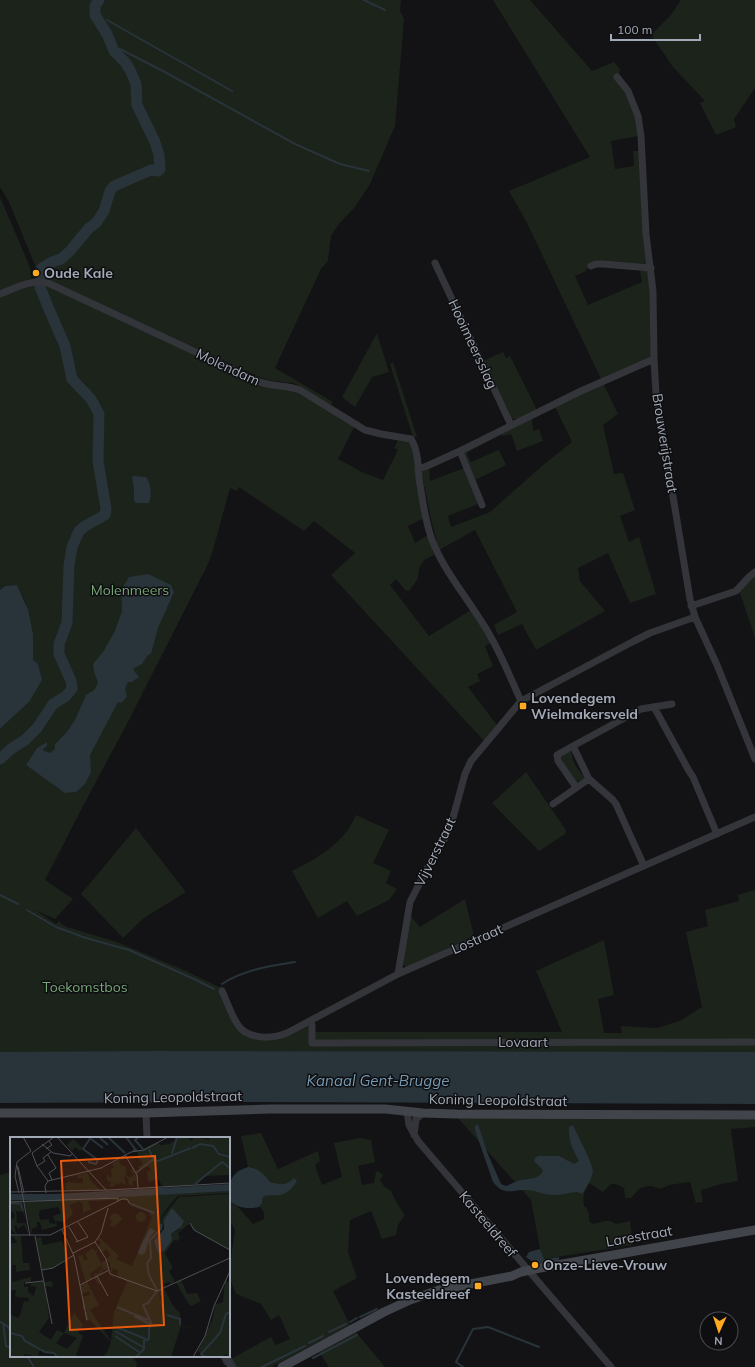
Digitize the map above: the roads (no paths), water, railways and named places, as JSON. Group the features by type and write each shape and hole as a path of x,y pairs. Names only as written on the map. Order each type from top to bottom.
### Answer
{"street":[{"name":"Brouwerijstraat","path":"617,77 628,91 638,116 641,136 646,234 651,268 656,394 680,534 685,578 695,617 717,665 755,759"},
{"name":"Hooimeersslag","path":"435,264 511,425"},
{"path":"591,266 603,264 651,268"},
{"name":"Molendam","path":"0,294 30,282 52,284 260,382 288,386 300,390 365,430 411,439 414,446 418,469"},
{"path":"654,359 581,391 460,451 418,469 426,519 438,555 497,647 521,701 650,633 695,617"},
{"path":"460,451 482,505"},
{"path":"691,606 736,591 755,572"},
{"name":"Vijverstraat","path":"398,974 410,902 451,825 465,774 471,761 521,701"},
{"path":"576,787 558,761 557,755 642,710 672,704"},
{"path":"654,707 693,777 717,834"},
{"path":"573,746 589,778 615,803 644,866"},
{"path":"553,804 589,778"},
{"name":"Lostraat","path":"222,991 237,1024 248,1033 262,1037 280,1036 398,974 755,817"},
{"name":"Lovaart","path":"310,1021 312,1025 312,1043 755,1042"},
{"name":"Koning Leopoldstraat","path":"0,1113 146,1113 270,1109 384,1109 423,1113 755,1115"},
{"name":"Kasteeldreef","path":"407,1112 409,1125 418,1141 611,1367"},
{"path":"146,1113 147,1137"},
{"path":"414,1135 416,1119 423,1113"},
{"name":"Larestraat","path":"282,1367 384,1312 410,1300 440,1290 512,1276 521,1272 755,1230"},
{"path":"226,1357 231,1367"}],"water":[{"path":"133,476 146,477 148,480 150,490 149,503 136,503 134,501"},
{"name":"Molenmeers","path":"148,574 171,585 174,592 158,628 151,654 148,655 142,664 133,669 139,677 132,682 128,682 125,689 127,697 121,703 118,702 90,755 91,772 85,784 76,792 65,793 26,765 37,748 47,742 47,746 42,750 50,753 55,749 55,744 66,733 75,720 86,695 94,690 98,683 93,664 103,652 115,631 122,611 121,590 129,577"},
{"path":"17,585 28,609 33,634 33,660 38,664 42,680 29,702 0,729 0,590 5,586"},
{"name":"Kanaal Gent-Brugge","path":"0,1052 755,1052 755,1104 247,1102 0,1103"},
{"path":"478,1124 487,1152 501,1184 506,1186 519,1180 539,1176 543,1170 534,1161 538,1156 559,1156 574,1164 579,1161 569,1137 569,1127 573,1125 592,1167 593,1171 589,1183 582,1194 572,1192 552,1195 530,1190 505,1191 497,1187 493,1182 475,1130 475,1126"},
{"path":"248,1167 255,1169 265,1176 270,1182 278,1184 283,1184 294,1178 297,1181 292,1188 285,1193 263,1197 262,1203 259,1207 241,1207 230,1202 230,1184 237,1172"},
{"path":"540,1249 544,1259 559,1257 559,1260 538,1263 526,1257 529,1252"}],"waterway":[{"name":"Oude Kale","path":"40,277 42,268 61,259 70,251 89,228 96,223 104,211 110,191 114,186 151,170 158,171 160,169 159,155 155,142 137,105 136,84 131,72 126,63 114,51 107,34 95,15 95,6 99,0"},
{"path":"364,0 385,10"},
{"path":"107,20 232,91"},
{"path":"120,49 295,144 340,164 369,171"},
{"name":"Oude Kale","path":"0,759 11,749 25,740 37,728 53,704 66,696 72,689 71,681 59,654 59,644 67,623 69,565 72,547 79,531 105,515 106,509 98,461 99,414 91,399 72,379 65,346 40,287"},
{"path":"0,895 18,904"},
{"path":"27,910 56,927 86,938 129,950 214,989"},
{"path":"222,984 248,972 295,962"},
{"path":"360,1317 377,1309"},
{"path":"350,1322 357,1318"},
{"path":"0,1322 6,1325 10,1330"},
{"path":"3,1323 6,1346 10,1348"},
{"path":"329,1332 346,1324"},
{"path":"463,1367 456,1362 473,1329 488,1327 539,1347"},
{"path":"313,1358 357,1335"},
{"path":"309,1343 323,1336"},
{"path":"262,1367 305,1346"},
{"path":"28,1357 34,1367"},
{"path":"222,1357 225,1364"},
{"path":"230,1357 236,1367"}],"place":[{"name":"Oude Kale","path":"36,273"},
{"name":"Lovendegem Wielmakersveld","path":"523,706"},
{"name":"Onze-Lieve-Vrouw","path":"535,1265"},
{"name":"Lovendegem Kasteeldreef","path":"478,1286"}],"park label":[{"name":"Toekomstbos","path":"85,987"}]}
